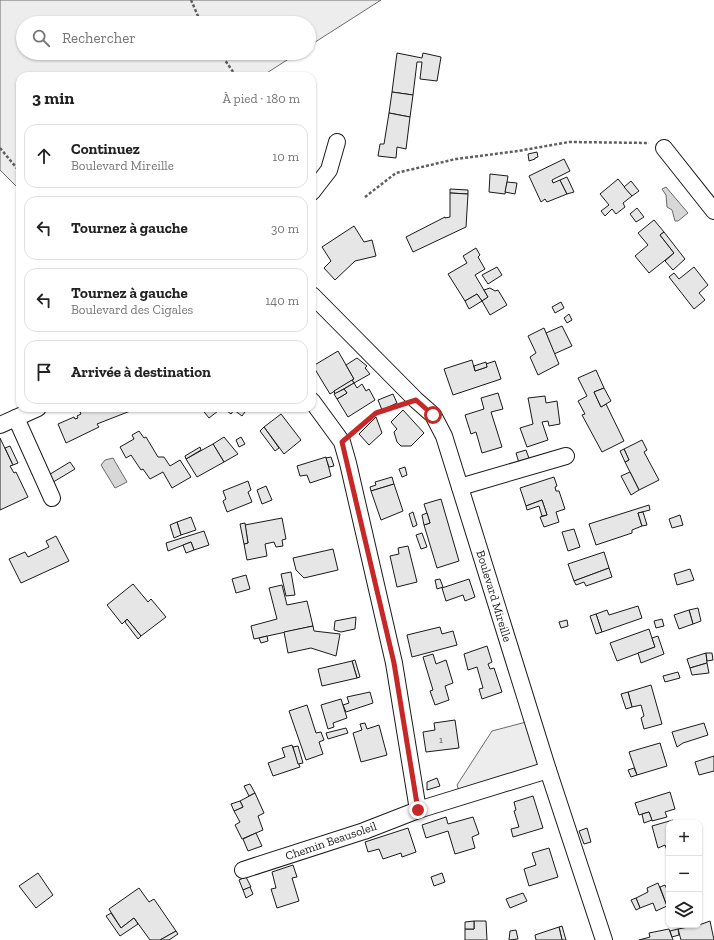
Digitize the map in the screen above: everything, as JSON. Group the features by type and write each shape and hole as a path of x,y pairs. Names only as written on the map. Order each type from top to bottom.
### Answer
{"street":[{"path":"316,186 328,170 337,142"},
{"path":"664,148 714,211"},
{"name":"Boulevard Mireille","path":"316,299 416,400 433,415 444,436 548,770 604,940"},
{"path":"316,406 342,442 394,663 418,810"},
{"path":"0,425 29,412"},
{"path":"16,418 52,498"},
{"path":"460,486 566,456"},
{"name":"Chemin Beausoleil","path":"243,870 364,831 418,810 548,770"}],"path":[{"path":"191,0 198,16"},
{"path":"225,60 233,72"},
{"path":"365,197 396,173 456,159 518,151 569,142 656,143 664,148"},
{"path":"0,148 16,167"},
{"path":"342,442 376,413 416,400"}],"shaded area":[{"path":"0,0 381,0 316,42 316,16 16,16 16,60 287,60 268,72 16,72 16,186 0,170"},
{"path":"666,187 688,213 678,221 675,221 672,210 667,207 666,195 662,189"},
{"path":"113,458 127,482 115,488 101,465 105,460"},
{"path":"530,721 545,769 460,794 457,785 492,731"}],"building":[{"path":"397,53 422,58 423,53 441,57 437,81 420,79 422,62 417,62 413,95 392,92"},
{"path":"392,92 413,95 410,117 389,113"},
{"path":"389,113 410,117 406,149 397,147 396,158 378,156 380,144 384,144"},
{"path":"537,152 538,157 529,161 528,154"},
{"path":"564,159 570,171 552,180 553,183 560,180 567,194 547,202 545,199 541,202 529,176"},
{"path":"490,174 508,176 505,194 489,192"},
{"path":"567,177 574,192 567,194 560,180"},
{"path":"618,179 632,196 623,203 625,207 616,214 612,209 605,216 601,211 609,205 600,194"},
{"path":"631,181 639,191 632,196 624,187"},
{"path":"507,182 517,183 515,194 505,192"},
{"path":"450,189 468,190 468,194 450,193"},
{"path":"450,193 468,194 466,227 413,252 406,237 445,217 450,217"},
{"path":"637,208 644,217 636,222 630,214"},
{"path":"654,220 664,232 660,235 674,253 649,273 635,256 648,245 638,233"},
{"path":"354,226 364,242 372,240 376,256 355,261 335,280 324,268 331,261 322,247"},
{"path":"664,232 685,259 673,270 665,261 674,253 660,235"},
{"path":"476,248 480,255 478,257 485,269 475,275 488,297 482,301 477,294 465,301 448,274 467,263 463,256"},
{"path":"497,267 502,275 488,284 482,275"},
{"path":"694,267 708,285 699,293 705,300 694,309 669,277 674,273 679,279"},
{"path":"490,288 495,291 498,290 507,305 490,315 482,301 488,297 484,290"},
{"path":"477,294 482,301 469,309 465,301"},
{"path":"561,302 564,308 555,313 552,307"},
{"path":"569,314 572,320 567,323 564,318"},
{"path":"562,326 572,346 554,354 546,333"},
{"path":"544,328 559,364 538,375 530,357 536,353 528,336"},
{"path":"338,351 354,379 330,394 316,371 316,364"},
{"path":"357,358 367,366 365,368 370,374 354,383 352,380 354,379 346,365"},
{"path":"472,360 475,371 487,367 486,364 495,361 501,379 453,395 444,369"},
{"path":"486,362 487,367 475,371 474,366"},
{"path":"596,370 604,388 594,392 601,407 606,404 624,441 602,452 582,415 585,414 578,401 587,396 578,378"},
{"path":"352,380 354,383 335,394 334,391"},
{"path":"354,383 357,388 362,384 366,391 369,389 375,400 348,417 337,399 347,393 344,389"},
{"path":"604,388 611,401 601,407 594,392"},
{"path":"344,389 347,393 337,399 334,394"},
{"path":"498,393 503,409 491,412 502,447 482,453 476,432 471,434 465,415 484,409 481,398"},
{"path":"393,394 397,403 382,410 378,400"},
{"path":"545,396 546,403 557,401 560,424 549,426 548,421 542,422 548,440 527,447 520,428 533,424 528,398"},
{"path":"403,410 424,433 411,446 401,446 397,442 394,432 397,429 391,422"},
{"path":"80,412 128,412 97,424 99,427 66,443 58,424 74,417 75,419 78,418 77,416 81,414"},
{"path":"204,412 217,412 209,418"},
{"path":"237,412 245,412 242,416"},
{"path":"281,414 301,440 284,454 264,427"},
{"path":"376,417 382,433 369,445 359,434"},
{"path":"264,427 279,448 275,451 260,431"},
{"path":"139,431 144,438 146,437 158,457 164,457 170,466 180,460 191,477 172,488 163,472 150,479 143,469 141,470 131,455 126,458 120,447 134,439 132,435"},
{"path":"224,437 238,454 224,462 213,444"},
{"path":"241,437 245,444 239,447 236,440"},
{"path":"0,438 13,465 10,466 14,473 16,472 28,497 0,510"},
{"path":"642,440 647,450 644,452 659,480 639,490 625,462 629,460 624,449"},
{"path":"213,444 224,462 197,477 186,459"},
{"path":"10,446 18,463 13,465 5,448"},
{"path":"200,447 201,450 186,459 185,456"},
{"path":"624,449 629,460 625,462 620,451"},
{"path":"526,450 530,461 519,463 516,453"},
{"path":"326,457 331,476 310,483 307,475 300,476 297,466"},
{"path":"331,457 334,466 329,467 326,458"},
{"path":"70,462 75,469 50,484 47,476"},
{"path":"405,467 407,475 402,477 399,469"},
{"path":"630,472 639,490 631,495 621,476"},
{"path":"392,477 394,484 371,491 370,487 376,485 375,482"},
{"path":"554,477 557,486 555,487 556,491 559,491 565,509 556,512 559,522 544,527 540,517 547,515 542,500 526,506 520,488"},
{"path":"248,481 251,490 248,492 252,502 227,512 223,501 226,499 223,491"},
{"path":"394,484 403,511 381,520 371,491"},
{"path":"266,486 272,500 262,504 257,490"},
{"path":"441,499 459,561 437,568 424,525 430,523 424,504"},
{"path":"542,500 547,515 542,516 539,506 527,510 526,506"},
{"path":"649,505 650,510 638,513 642,526 632,530 632,533 596,545 589,524"},
{"path":"413,512 417,525 413,527 409,514"},
{"path":"643,512 647,525 642,526 638,513"},
{"path":"427,513 430,523 424,525 422,515"},
{"path":"680,515 683,525 672,528 669,519"},
{"path":"191,517 196,530 181,535 177,522"},
{"path":"282,518 286,539 282,540 283,546 276,547 274,542 265,544 267,556 247,560 244,544 248,543 245,525"},
{"path":"177,522 181,535 174,538 170,525"},
{"path":"245,523 248,543 244,544 240,524"},
{"path":"574,529 580,547 568,551 562,532"},
{"path":"204,531 209,545 194,550 191,542 168,551 166,543"},
{"path":"422,533 427,547 421,549 416,535"},
{"path":"56,536 69,561 21,583 9,559 25,552 28,557 49,547 46,541"},
{"path":"191,542 194,550 186,553 183,545"},
{"path":"408,546 417,582 397,587 390,556 399,554 398,548"},
{"path":"333,549 338,570 304,578 296,570 293,558"},
{"path":"604,552 609,568 574,581 568,564"},
{"path":"609,568 612,577 586,586 584,582 576,585 574,581"},
{"path":"690,569 694,580 677,585 674,574"},
{"path":"291,572 295,595 286,596 281,574"},
{"path":"246,575 250,589 236,593 232,579"},
{"path":"440,579 443,587 437,589 435,580"},
{"path":"469,579 475,597 465,601 463,595 446,601 442,588"},
{"path":"133,584 148,602 151,599 166,617 141,636 127,619 122,624 107,605"},
{"path":"282,585 287,605 307,601 313,626 254,639 251,626 277,619 269,588"},
{"path":"638,606 642,618 602,632 596,614 607,610 609,615"},
{"path":"698,608 701,621 693,624 689,610"},
{"path":"689,610 693,624 679,629 674,615"},
{"path":"596,614 602,632 596,634 590,616"},
{"path":"356,617 355,629 341,632 334,630 335,621"},
{"path":"127,619 141,636 138,639 125,622"},
{"path":"662,619 664,626 656,628 654,621"},
{"path":"567,620 568,626 561,628 559,622"},
{"path":"313,626 314,631 340,634 336,656 311,648 288,653 284,632"},
{"path":"440,627 442,634 453,631 457,645 412,657 407,635"},
{"path":"649,629 655,647 617,661 610,643"},
{"path":"267,636 268,641 261,643 259,638"},
{"path":"658,636 664,654 641,663 638,653 655,647 652,638"},
{"path":"487,646 492,662 488,664 490,669 494,668 502,692 482,699 479,689 483,688 477,667 468,670 464,654"},
{"path":"706,653 707,663 690,668 687,659"},
{"path":"706,653 712,653 713,660 707,661"},
{"path":"433,654 436,664 446,660 453,683 445,686 449,700 435,705 430,691 433,690 423,657"},
{"path":"355,660 360,677 357,678 352,661"},
{"path":"352,661 357,678 322,686 318,669"},
{"path":"707,663 709,673 692,675 690,668"},
{"path":"678,672 680,678 665,682 663,676"},
{"path":"651,685 662,724 644,729 641,718 644,716 641,705 632,707 628,692"},
{"path":"370,692 373,703 346,712 343,705 349,703 347,697"},
{"path":"628,692 632,707 626,709 621,694"},
{"path":"341,699 347,718 333,723 334,727 328,729 321,705"},
{"path":"307,705 316,733 321,732 324,740 319,742 323,754 306,760 289,711"},
{"path":"455,720 459,748 426,752 423,732 435,730 434,723"},
{"path":"365,723 367,729 379,725 387,755 361,762 353,733 362,730 360,724"},
{"path":"704,723 708,735 683,743 677,747 672,732"},
{"path":"346,728 348,733 328,739 326,733"},
{"path":"660,743 667,766 637,775 629,752"},
{"path":"292,745 300,767 273,776 268,763 285,757 282,748"},
{"path":"298,746 303,763 298,764 293,747"},
{"path":"714,756 714,771 699,775 695,762"},
{"path":"634,768 637,775 631,777 628,770"},
{"path":"437,778 440,786 427,790 427,782"},
{"path":"250,784 255,793 249,796 244,786"},
{"path":"670,792 675,809 665,812 667,817 652,821 649,812 639,815 635,803"},
{"path":"255,793 264,813 258,816 263,830 242,839 235,825 240,822 234,811 243,807 240,801"},
{"path":"533,796 543,828 513,837 511,829 519,827 514,811 516,810 514,802"},
{"path":"240,801 243,807 234,811 231,804"},
{"path":"649,812 652,820 644,823 642,814"},
{"path":"446,817 448,824 473,817 479,834 472,837 475,848 455,854 448,831 426,838 422,825"},
{"path":"666,822 666,848 665,845 658,848 652,826"},
{"path":"408,828 416,852 402,857 401,853 383,859 379,849 368,852 365,842"},
{"path":"587,828 591,842 584,844 579,831"},
{"path":"256,833 262,846 248,851 243,839"},
{"path":"549,848 558,877 529,886 524,869 536,865 532,853"},
{"path":"293,865 297,877 292,878 299,901 277,908 271,889 276,888 272,872"},
{"path":"38,873 53,895 36,908 19,886"},
{"path":"442,873 445,882 434,886 431,877"},
{"path":"246,877 251,887 243,890 239,880"},
{"path":"658,883 666,906 656,911 653,903 640,908 636,898 648,892 647,888"},
{"path":"665,885 666,887 666,903 660,887"},
{"path":"250,887 253,894 246,898 243,890"},
{"path":"139,888 149,902 154,899 176,931 160,940 150,940 134,918 121,928 109,909"},
{"path":"523,893 527,901 510,908 506,899"},
{"path":"636,898 640,908 636,910 631,900"},
{"path":"111,913 121,928 134,918 138,924 120,936 106,916"},
{"path":"474,921 486,921 487,940 465,940 465,929 474,929"},
{"path":"474,921 474,929 465,929 465,922"},
{"path":"710,921 714,940 681,940 678,929 702,928 702,924"},
{"path":"562,926 566,940 562,940 559,927"},
{"path":"559,927 562,940 536,940 535,935"},
{"path":"669,929 673,940 639,940 650,937 649,933"},
{"path":"678,929 679,935 672,937 670,931"},
{"path":"516,930 518,939 509,940 510,931"},
{"path":"176,931 178,934 169,940 160,940"}],"route":[{"path":"418,810 394,663 348,462 342,442 376,413 416,400 433,415"}]}
